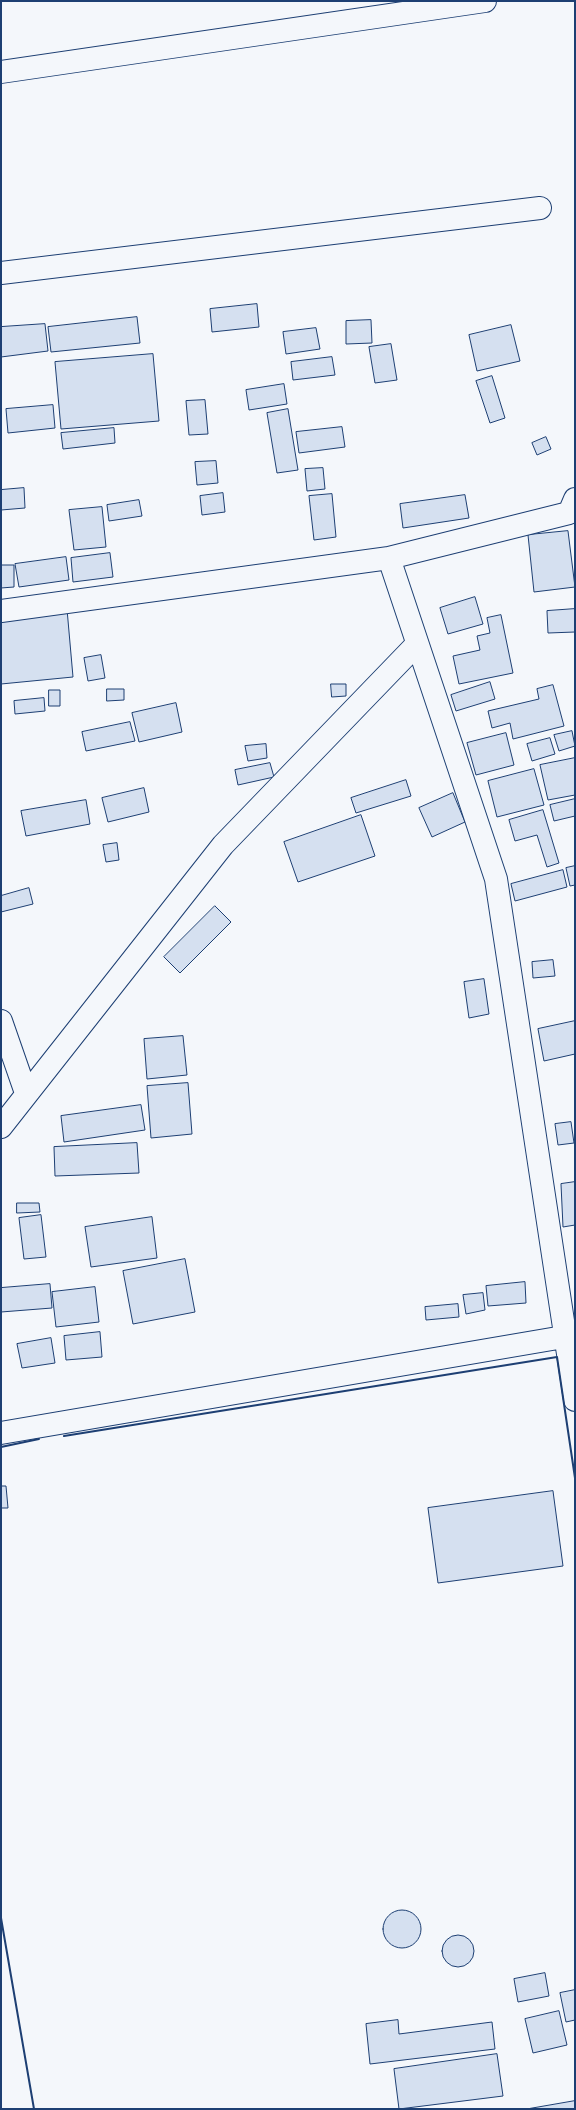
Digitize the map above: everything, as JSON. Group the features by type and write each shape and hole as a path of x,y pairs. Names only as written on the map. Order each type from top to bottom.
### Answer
{"street":[{"path":"1,72 447,4 485,1"},
{"path":"1,273 540,208"},
{"path":"1,611 389,558 569,513 575,499"},
{"path":"389,558 496,879 570,1336 575,1400"},
{"path":"1,1127 26,1093 223,846 417,644"},
{"path":"1,1022 26,1093"},
{"path":"1,1433 570,1336"}],"building":[{"path":"257,304 259,327 212,332 210,309"},
{"path":"137,317 140,343 51,352 48,327"},
{"path":"371,320 372,343 346,344 346,321"},
{"path":"45,324 48,351 1,357 1,327"},
{"path":"511,325 520,361 477,371 469,335"},
{"path":"316,328 320,349 286,354 283,332"},
{"path":"391,344 397,380 375,383 369,347"},
{"path":"153,354 159,421 61,429 55,362"},
{"path":"332,357 335,375 293,380 291,362"},
{"path":"492,376 505,418 490,423 476,381"},
{"path":"284,384 287,404 249,410 246,390"},
{"path":"205,400 208,434 189,435 186,401"},
{"path":"53,405 55,428 8,433 6,409"},
{"path":"288,409 298,470 277,473 267,413"},
{"path":"342,427 345,447 299,453 296,432"},
{"path":"114,428 115,443 63,449 61,433"},
{"path":"546,437 551,449 537,455 532,443"},
{"path":"216,461 218,483 197,485 195,462"},
{"path":"323,468 325,489 307,491 305,469"},
{"path":"24,488 25,508 1,510 1,490"},
{"path":"223,493 225,512 202,515 200,496"},
{"path":"332,494 336,537 314,540 309,496"},
{"path":"465,495 469,518 403,528 400,504"},
{"path":"139,500 142,516 109,521 107,505"},
{"path":"102,507 106,547 74,550 69,510"},
{"path":"568,531 575,587 534,592 528,535"},
{"path":"110,553 113,577 73,582 71,558"},
{"path":"66,557 69,580 19,587 15,564"},
{"path":"1,565 14,565 14,587 1,588"},
{"path":"475,597 483,624 448,634 440,608"},
{"path":"67,609 73,677 1,684 1,615"},
{"path":"575,609 575,632 548,633 547,611"},
{"path":"501,615 513,673 459,684 453,656 480,650 477,636 490,633 487,618"},
{"path":"101,655 105,678 88,681 84,658"},
{"path":"490,682 495,699 456,711 451,695"},
{"path":"331,684 346,684 346,696 332,697"},
{"path":"553,685 564,726 513,739 510,723 492,728 488,711 539,699 537,689"},
{"path":"107,689 124,689 124,700 107,701"},
{"path":"49,690 60,690 60,706 49,706"},
{"path":"44,698 45,711 15,714 14,701"},
{"path":"176,703 182,732 139,742 132,713"},
{"path":"130,722 135,741 86,751 82,732"},
{"path":"572,731 575,746 559,751 554,735"},
{"path":"506,733 514,765 476,775 467,743"},
{"path":"550,738 555,754 532,761 527,744"},
{"path":"266,744 267,758 248,761 245,746"},
{"path":"575,758 575,795 548,800 540,765"},
{"path":"270,763 274,777 238,785 235,770"},
{"path":"534,769 544,805 497,817 488,781"},
{"path":"406,780 411,796 356,813 351,798"},
{"path":"144,788 149,812 108,822 102,798"},
{"path":"453,793 465,822 432,837 419,808"},
{"path":"575,799 575,816 554,821 550,805"},
{"path":"86,800 90,824 26,836 21,811"},
{"path":"543,810 559,863 547,867 537,835 515,841 509,820"},
{"path":"361,815 375,856 298,882 284,842"},
{"path":"117,843 119,860 106,862 103,845"},
{"path":"575,866 575,885 570,886 566,868"},
{"path":"563,870 567,887 515,901 511,884"},
{"path":"29,888 33,904 1,912 1,896"},
{"path":"215,906 231,922 180,973 164,957"},
{"path":"553,960 555,976 533,978 532,962"},
{"path":"484,979 489,1014 469,1018 464,982"},
{"path":"575,1021 575,1054 544,1061 538,1029"},
{"path":"183,1036 187,1075 147,1079 144,1039"},
{"path":"188,1083 192,1134 151,1138 147,1086"},
{"path":"141,1105 145,1130 64,1142 61,1116"},
{"path":"571,1122 574,1143 558,1145 555,1124"},
{"path":"137,1143 139,1173 55,1176 54,1147"},
{"path":"575,1182 575,1225 563,1227 561,1184"},
{"path":"17,1203 39,1203 40,1212 17,1213"},
{"path":"41,1215 46,1257 24,1259 19,1218"},
{"path":"152,1217 157,1258 91,1267 85,1227"},
{"path":"185,1259 195,1312 133,1324 123,1271"},
{"path":"525,1282 526,1303 488,1306 486,1286"},
{"path":"50,1284 52,1308 1,1312 1,1288"},
{"path":"95,1287 99,1322 56,1327 52,1292"},
{"path":"483,1293 485,1310 466,1314 463,1295"},
{"path":"458,1304 459,1317 426,1320 425,1307"},
{"path":"100,1332 102,1357 66,1360 64,1336"},
{"path":"51,1338 55,1363 22,1368 17,1344"},
{"path":"1,1486 6,1486 8,1508 1,1508"},
{"path":"553,1491 563,1566 438,1583 428,1508"},
{"path":"398,1910 406,1910 413,1913 418,1918 421,1929 418,1940 413,1945 406,1948 398,1948 391,1945 386,1940 383,1933 383,1925 386,1918 391,1913"},
{"path":"458,1935 469,1940 474,1951 469,1962 458,1967 447,1962 442,1951 447,1940"},
{"path":"545,1973 549,1996 518,2002 514,1979"},
{"path":"575,1990 575,2020 566,2022 560,1993"},
{"path":"559,2011 567,2045 533,2053 525,2019"},
{"path":"398,2020 399,2034 492,2022 495,2049 370,2064 366,2024"},
{"path":"497,2054 503,2096 399,2109 394,2069"},
{"path":"575,2101 575,2109 527,2109"}],"wall":[{"path":"64,1436 557,1357 575,1478"},
{"path":"1,1447 39,1439"},
{"path":"1,1918 34,2109"}]}
